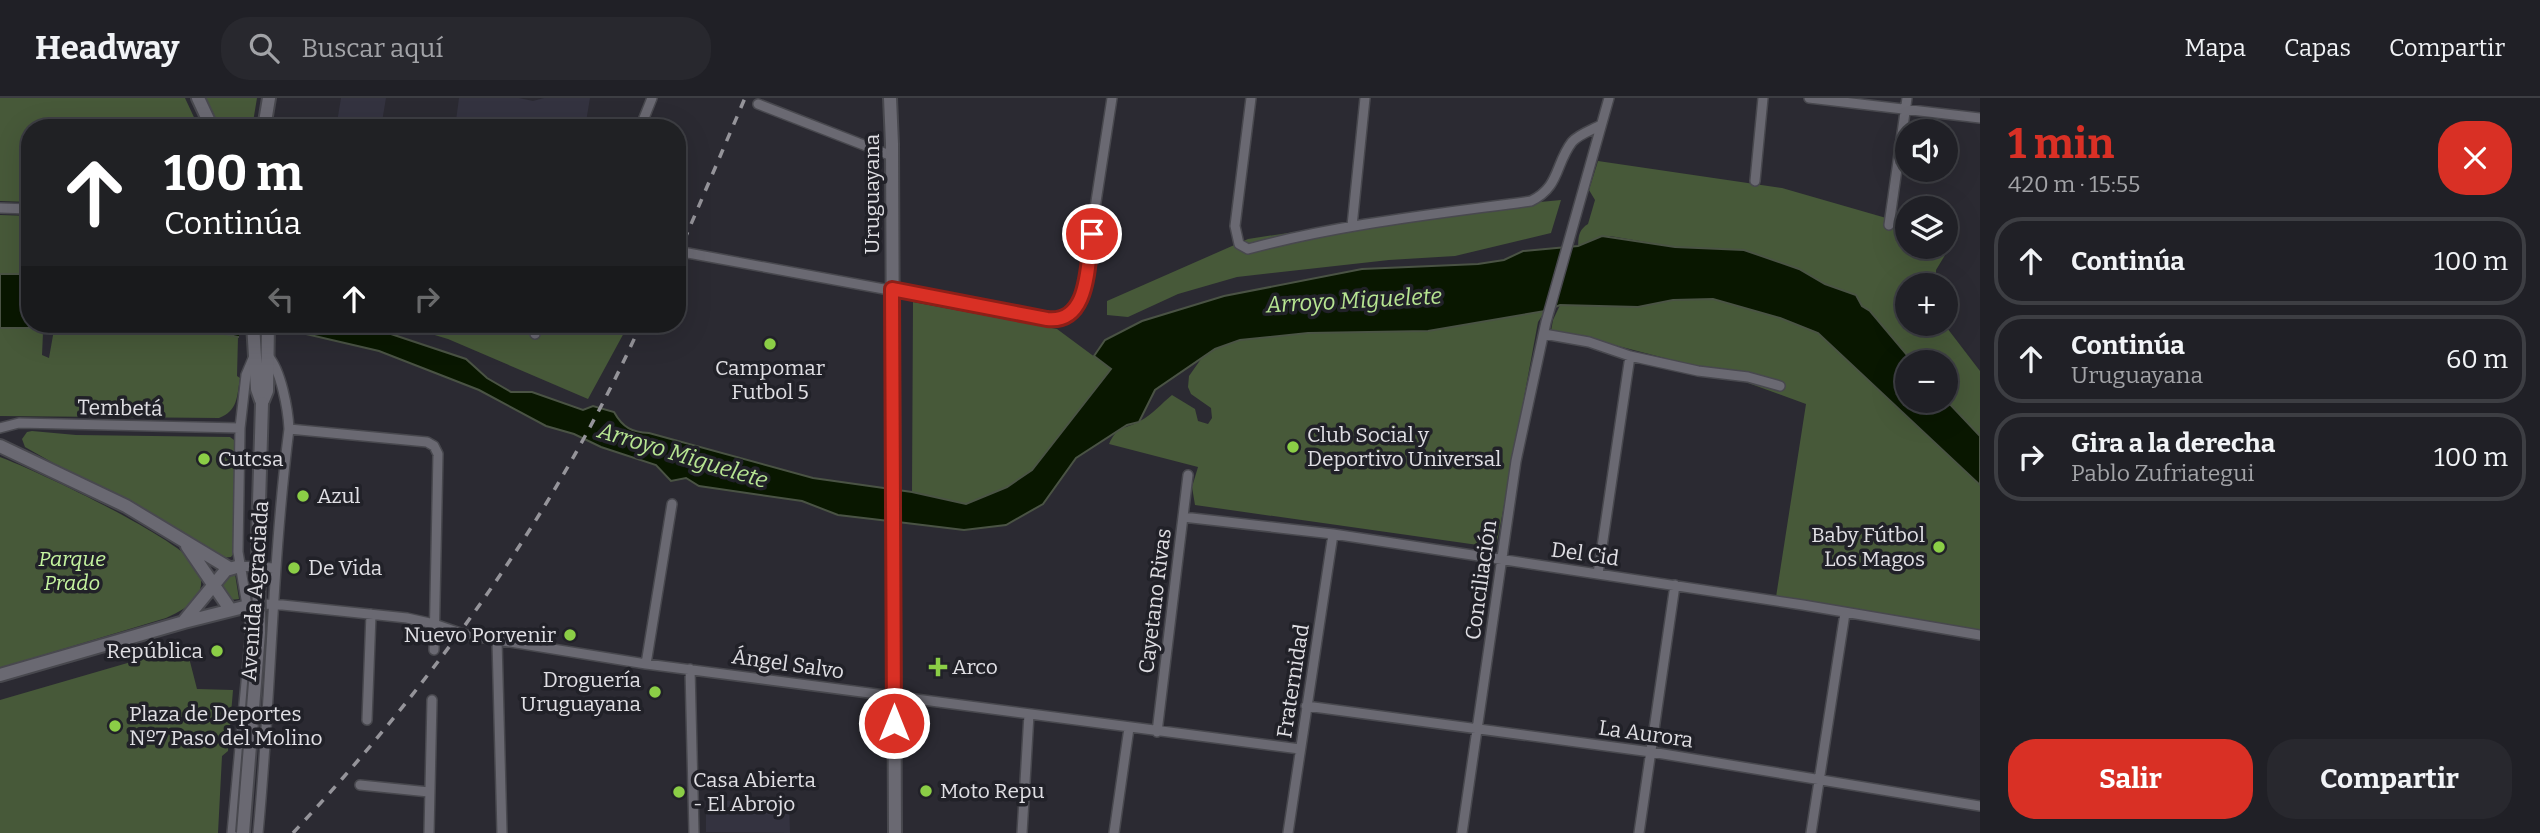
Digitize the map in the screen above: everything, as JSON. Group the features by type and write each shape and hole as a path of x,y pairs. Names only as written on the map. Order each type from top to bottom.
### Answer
{"street":[{"path":"198,98 208,119"},
{"path":"266,119 269,98"},
{"path":"644,119 653,98"},
{"name":"Uruguayana","path":"890,98 895,833"},
{"path":"686,253 1047,319 1067,317 1077,308 1083,289 1112,98"},
{"path":"1251,98 1235,226 1238,244 1248,249 1299,235 1352,226 1531,201 1544,194 1552,185 1571,144 1601,125"},
{"path":"1352,226 1365,98"},
{"name":"Conciliación","path":"1462,833 1516,461 1546,322 1609,98"},
{"path":"1755,181 1763,98"},
{"path":"1809,98 1980,118"},
{"path":"1889,225 1908,98"},
{"path":"758,104 892,150"},
{"path":"0,208 21,209"},
{"name":"Avenida Agraciada","path":"243,833 259,633 258,536 262,402 267,391 255,333"},
{"name":"Avenida Agraciada","path":"232,833 251,629 248,606 234,567 240,428 246,375 261,356 266,333"},
{"path":"1544,334 1590,342 1630,356 1698,371 1748,377 1780,386"},
{"name":"Avenida Agraciada","path":"258,833 264,770 274,568 289,429 289,418 277,370 261,356"},
{"path":"1598,574 1630,356"},
{"name":"Tembetá","path":"0,428 19,423 240,428"},
{"path":"289,429 427,442 434,446 438,454 434,650"},
{"path":"0,446 96,490 234,567 274,568"},
{"name":"Cayetano Rivas","path":"1157,732 1188,475"},
{"path":"646,664 672,504"},
{"name":"Del Cid","path":"1183,517 1332,534 1675,585 1980,635"},
{"name":"Fraternidad","path":"1288,833 1332,534"},
{"path":"185,542 230,609"},
{"path":"184,622 214,585 234,567"},
{"path":"1639,833 1675,585"},
{"name":"Ángel Salvo","path":"248,606 273,604 371,614 434,624 459,634 646,664 1300,750"},
{"path":"0,675 248,606"},
{"path":"1811,833 1845,613"},
{"path":"368,720 371,614"},
{"path":"497,640 502,833"},
{"path":"691,668 694,833"},
{"path":"429,833 432,700"},
{"name":"La Aurora","path":"1306,706 1651,752 1980,806"},
{"path":"1022,833 1029,713"},
{"path":"1114,833 1129,728"},
{"path":"360,785 429,792"}],"shaded area":[{"path":"341,98 386,98 382,119 338,119"},
{"path":"459,98 519,98 533,101 544,98 590,98 586,119 456,119"},
{"path":"789,800 790,833 706,832 706,801"}],"green space":[{"path":"0,98 185,98 195,119 21,119 21,202 0,201"},
{"path":"204,98 257,98 254,119 214,119"},
{"path":"1598,161 1782,188 1895,221 1895,259 1943,259 1936,273 1895,273 1895,336 1953,336 1980,371 1980,436 1958,413 1958,350 1903,350 1870,311 1862,306 1856,295 1825,284 1799,269 1744,250 1675,247 1610,236 1579,256 1580,234 1588,224 1595,200 1589,190"},
{"path":"1561,200 1551,233 1455,256 1389,260 1237,277 1178,294 1128,317 1107,315 1107,301 1248,239 1369,218"},
{"path":"0,215 21,216 21,274 0,274"},
{"path":"1713,299 1780,318 1818,333 1895,405 1895,413 1903,413 1980,485 1980,630 1776,597 1806,404 1715,371 1551,331 1560,305 1638,307 1673,300"},
{"path":"913,302 1057,329 1111,369 1032,470 1007,487 966,504 912,492"},
{"path":"1545,311 1538,322 1497,543 1492,547 1195,505 1192,487 1198,467 1109,444 1119,430 1135,424 1172,395 1195,409 1198,421 1208,424 1212,418 1211,408 1191,394 1188,387 1189,376 1201,359 1215,349 1240,340 1308,333 1428,331"},
{"path":"0,328 21,328 21,333 43,333 42,355 49,358 53,333 219,333 238,337 237,376 240,378 233,407 219,418 0,416"},
{"path":"428,333 624,333 588,399"},
{"name":"Parque Prado","path":"27,432 76,435 230,437 234,440 234,553 231,557 221,558 25,447 22,439"},
{"name":"Parque Prado","path":"0,457 106,506 186,555 197,567 201,577 199,593 195,599 166,618 0,668"},
{"path":"235,574 239,599 230,600 221,587 226,575"},
{"name":"Plaza de Deportes Nº7 Paso del Molino","path":"186,646 197,689 233,690 228,751 222,756 218,833 0,833 0,700"}],"water":[{"name":"Arroyo Miguelete","path":"1602,236 1675,247 1744,250 1799,269 1825,284 1856,295 1862,306 1870,311 1903,350 1895,350 1895,405 1818,333 1780,318 1713,299 1673,300 1638,307 1560,305 1545,311 1428,331 1308,333 1240,340 1215,349 1155,390 1139,422 1127,425 1076,458 1043,504 1006,525 964,530 838,515 802,501 699,486 686,478 671,481 656,465 546,426 479,390 379,351 302,333 388,333 466,359 487,378 511,392 532,392 583,410 593,406 614,412 621,422 638,432 813,478 912,492 966,504 1007,487 1032,470 1111,369 1094,356 1105,340 1142,321 1224,296 1362,269 1478,264 1504,260 1523,251 1578,246"},
{"path":"0,274 21,274 21,328 0,328"},
{"path":"219,333 267,333 238,337"},
{"path":"1903,413 1958,413 1980,436 1980,485"}],"pier":[{"path":"239,333 285,333 285,334 239,341"}],"railway":[{"path":"686,236 745,98"},
{"path":"293,833 395,716 488,593 571,462 637,333"}],"place":[{"name":"Campomar Futbol 5","path":"770,344"},
{"name":"Club Social y Deportivo Universal","path":"1293,447"},
{"name":"Cutcsa","path":"204,459"},
{"name":"Azul","path":"303,496"},
{"name":"Baby Fútbol Los Magos","path":"1939,547"},
{"name":"De Vida","path":"294,568"},
{"name":"Nuevo Porvenir","path":"570,635"},
{"name":"República","path":"217,651"},
{"name":"Arco","path":"938,667"},
{"name":"Droguería Uruguayana","path":"655,692"},
{"name":"Plaza de Deportes Nº7 Paso del Molino","path":"115,726"},
{"name":"Moto Repu","path":"926,791"},
{"name":"Casa Abierta - El Abrojo","path":"679,792"}],"route":[{"path":"894,723 892,289 1047,319 1062,319 1073,313 1081,299 1092,234"}]}
